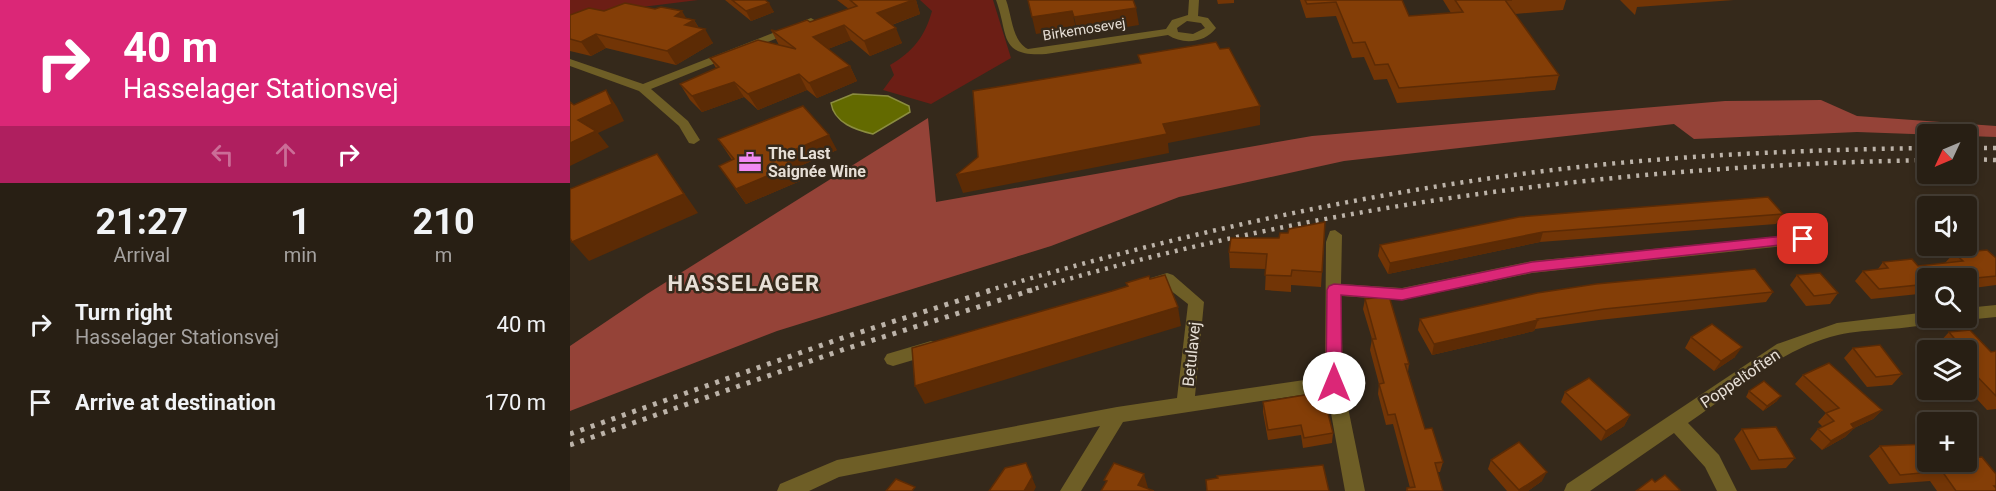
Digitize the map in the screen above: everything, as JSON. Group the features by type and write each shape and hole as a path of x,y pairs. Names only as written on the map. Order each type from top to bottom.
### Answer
{"street":[{"name":"Birkemosevej","path":"1001,0 1012,38 1017,47 1026,52 1046,51 1171,31 1177,36 1189,38 1201,36 1211,28 1208,22 1193,18 1176,22 1171,27 1171,31"},
{"path":"1193,18 1194,0"},
{"path":"643,88 811,21"},
{"path":"570,62 643,88 684,124 694,140"},
{"path":"1335,235 1334,383 1355,491"},
{"path":"1334,290 1402,294 1532,267 1803,239"},
{"name":"Betulavej","path":"1132,289 1167,279 1196,302 1185,405"},
{"path":"1977,313 1996,311"},
{"name":"Poppeltoften","path":"1574,491 1783,349 1809,336 1838,327 1917,319"},
{"path":"893,359 950,343"},
{"name":"Betulavej","path":"787,491 837,469 1117,415 1334,383"},
{"path":"1070,491 1117,415"},
{"path":"1675,422 1712,461 1727,491"}],"shaded area":[{"path":"570,0 698,0 570,16"},
{"path":"920,0 993,0 1011,58 931,104 883,90 894,75 890,65 912,49 922,36 929,20 932,11"},
{"path":"853,94 888,96 909,106 910,112 873,134 860,130 841,121 836,116 831,103"},
{"path":"1821,100 1857,116 1968,124 1917,124 1917,134 1857,132 1694,139 1674,124 1344,161 1179,197 1051,246 777,331 570,411 570,346 647,294 928,118 936,202 1312,136 1725,101"},
{"path":"1977,125 1996,126 1996,137 1977,136"}],"building":[{"path":"732,0 765,0 769,3 746,11"},
{"path":"850,0 913,0 877,13 896,28 864,41 844,25 813,37 850,66 809,83 799,74 748,94 734,82 692,96 680,84 719,67 710,58 758,40 796,49 771,30 776,31 807,20 810,22 857,6"},
{"path":"1028,0 1133,0 1136,8 1074,17 1072,11 1032,17"},
{"path":"1305,0 1402,0 1409,16 1463,12 1455,0 1505,0 1559,75 1399,88 1388,64 1375,65 1365,42 1353,43 1336,2 1307,4"},
{"path":"625,3 682,11 675,16 694,20 685,25 705,29 667,51 596,34 581,42 570,39 570,15 589,8 604,11"},
{"path":"1216,42 1220,49 1229,48 1260,106 1163,124 1167,134 956,175 978,157 973,91 1141,63 1138,55"},
{"path":"606,90 612,104 578,120 596,131 570,143 570,102 574,105"},
{"path":"803,106 829,135 782,155 791,166 736,189 719,166 734,159 718,139"},
{"path":"657,154 684,194 572,242 570,238 570,189"},
{"path":"1768,197 1783,214 1543,232 1390,263 1380,245 1519,217"},
{"path":"1325,222 1322,272 1292,270 1291,276 1265,275 1267,254 1229,252 1231,238 1279,238 1280,233 1288,233 1289,229"},
{"path":"1987,250 1996,258 1996,276 1977,278 1977,268 1917,268 1917,285 1879,289 1863,271 1888,268 1883,262 1912,259 1918,266 1963,261 1957,256 1977,256 1977,251"},
{"path":"1755,269 1773,292 1604,309 1537,319 1434,344 1420,319 1537,293 1596,284"},
{"path":"1820,273 1838,293 1814,296 1797,275"},
{"path":"1165,275 1178,307 915,386 912,348 1112,291 1128,286 1126,283 1149,276 1150,279"},
{"path":"1389,296 1409,364 1405,364 1425,429 1432,428 1443,462 1435,463 1443,491 1407,491 1407,488 1415,487 1395,414 1388,415 1379,384 1384,383 1372,339 1376,339 1365,299"},
{"path":"1712,324 1742,347 1721,361 1691,337"},
{"path":"1970,330 1991,352 1996,351 1996,396 1977,376 1977,340 1956,340 1949,332"},
{"path":"1880,345 1902,374 1876,377 1853,348"},
{"path":"1829,363 1882,410 1851,424 1854,428 1831,441 1818,429 1834,421 1826,413 1839,408 1803,375"},
{"path":"1589,378 1630,415 1606,431 1565,392"},
{"path":"1764,381 1781,396 1767,406 1749,391"},
{"path":"1317,393 1324,398 1333,433 1304,438 1301,425 1268,430 1263,402"},
{"path":"1776,427 1795,458 1759,460 1742,429"},
{"path":"1519,442 1547,472 1519,490 1491,460"},
{"path":"1917,444 1917,472 1932,472 1900,475 1880,446"},
{"path":"1977,457 1982,457 1996,474 1996,486 1994,486 1996,491 1956,491 1943,472 1977,472"},
{"path":"1026,463 1032,477 1024,491 989,491 1005,468"},
{"path":"1114,463 1144,474 1138,485 1154,491 1101,491 1107,481 1104,480"},
{"path":"1323,465 1329,491 1207,491 1206,480 1218,478 1217,476"},
{"path":"1665,475 1680,490 1636,491 1652,479 1655,482"},
{"path":"896,479 915,487 912,491 886,491"}],"railway":[{"path":"987,291 1185,237 1319,208 1453,184 1521,174 1673,158 1775,152 1917,148"},
{"path":"1977,148 1996,148"},
{"path":"1977,159 1996,160"},
{"path":"1027,291 1138,260 1249,234 1361,212 1473,195 1586,181 1699,171 1917,160"},
{"path":"570,434 845,337 992,290"},
{"path":"570,445 845,349 1032,290"}],"place":[{"name":"The Last Saignée Wine","path":"750,162"}],"district":[{"name":"HASSELAGER","path":"744,283"}],"route":[{"path":"1334,383 1334,290 1402,294 1532,267 1803,239"}]}
